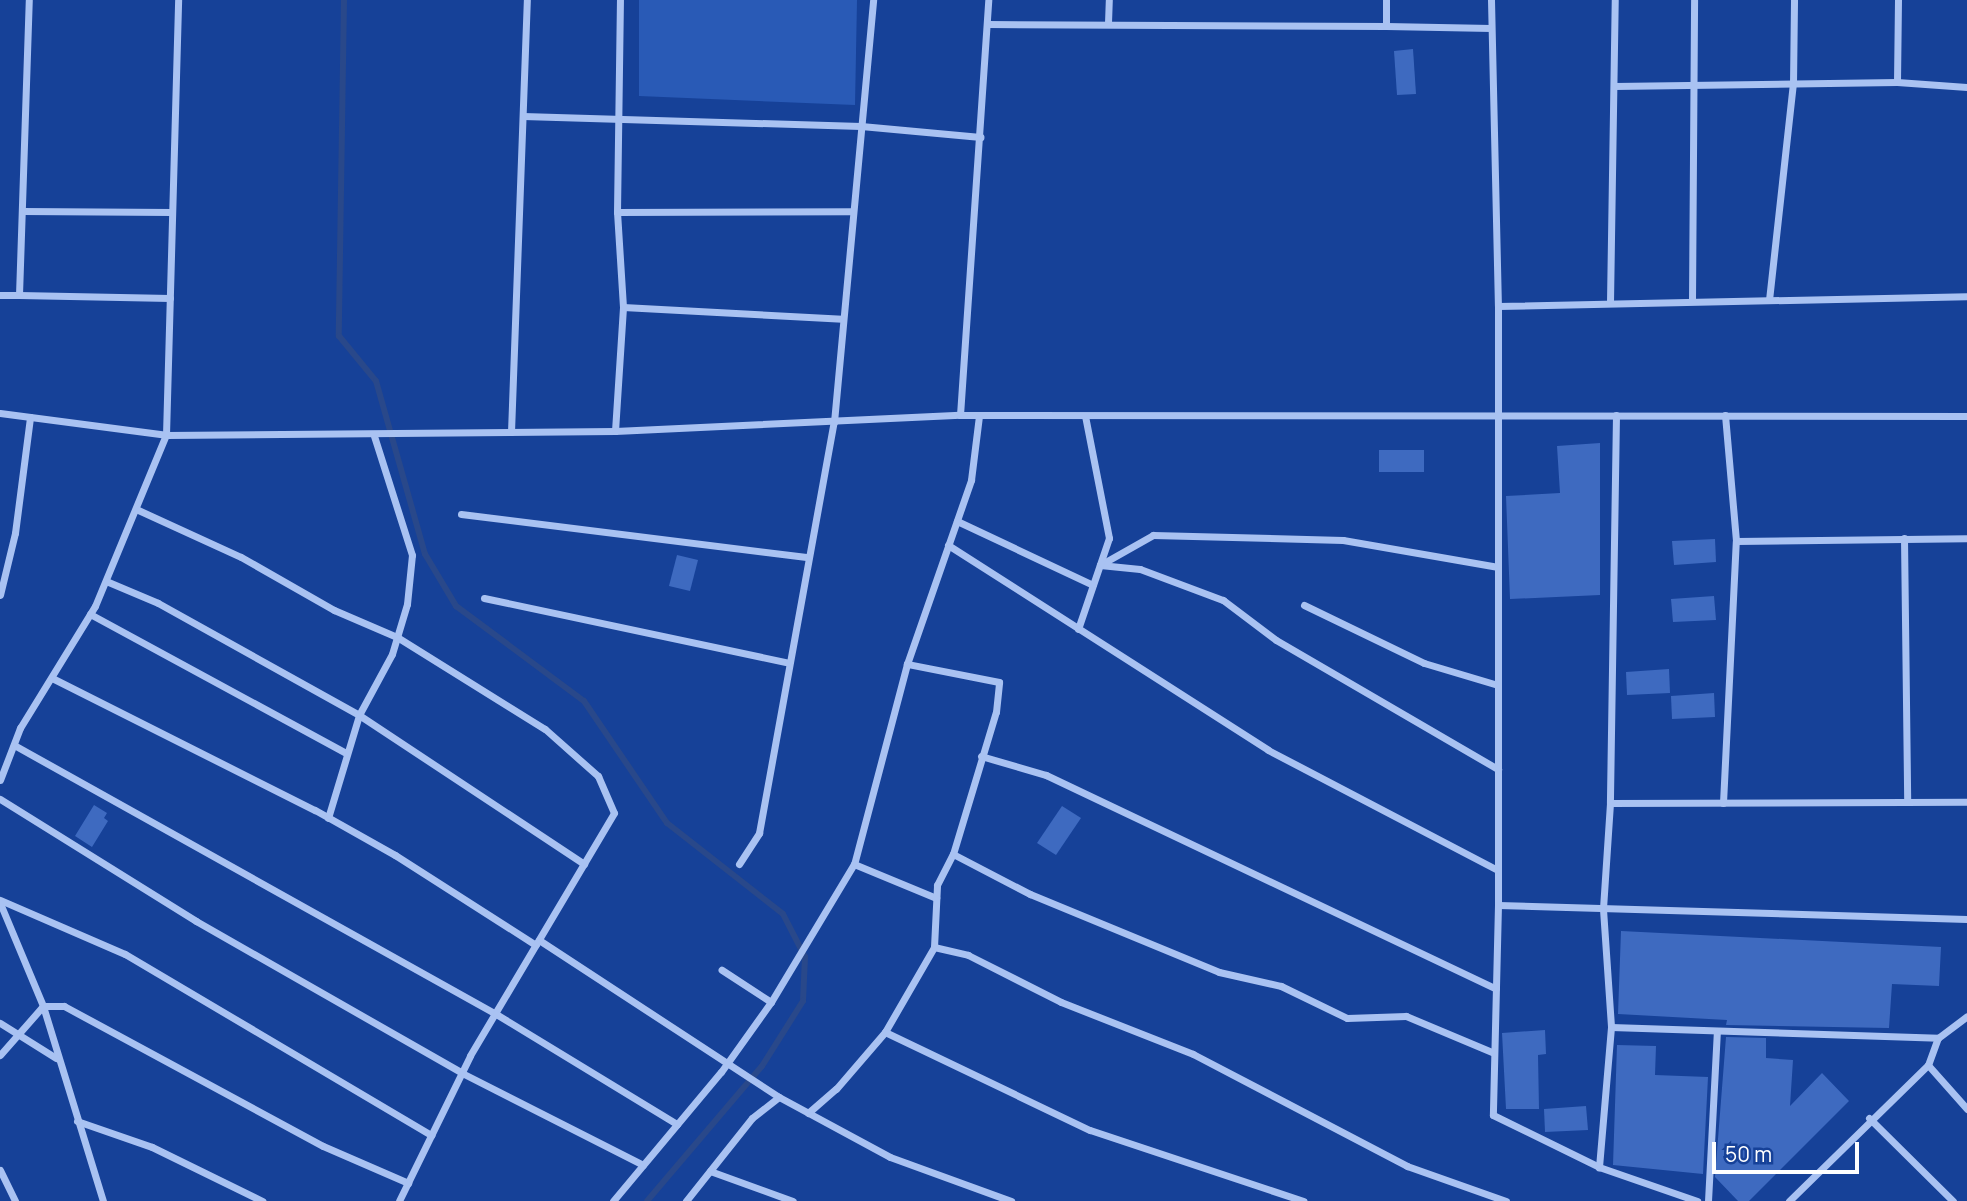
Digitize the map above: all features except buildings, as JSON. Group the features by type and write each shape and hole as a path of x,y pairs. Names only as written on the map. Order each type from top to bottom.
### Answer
{"street":[{"path":"19,295 29,0"},
{"path":"0,780 14,745 90,614 106,581 166,435 178,0"},
{"path":"511,432 527,0"},
{"path":"615,431 623,307 617,212 620,0"},
{"path":"739,864 760,832 834,422 873,0"},
{"path":"960,415 988,0"},
{"path":"1108,23 1109,0"},
{"path":"1386,0 1386,26"},
{"path":"1491,0 1498,306 1498,905 1493,1115 1600,1167 1697,1201"},
{"path":"1610,302 1615,0"},
{"path":"1692,300 1694,0"},
{"path":"1769,300 1793,84 1794,0"},
{"path":"1897,82 1898,0"},
{"path":"987,24 1491,27"},
{"path":"1614,86 1897,82 1967,87"},
{"path":"523,116 861,126 980,137"},
{"path":"22,211 172,212"},
{"path":"617,212 853,211"},
{"path":"0,295 170,298"},
{"path":"1498,306 1967,296"},
{"path":"623,307 842,319"},
{"path":"0,414 166,435 374,436 615,431 960,415 1967,416"},
{"path":"1600,1167 1611,1027 1603,909 1610,803 1616,415"},
{"path":"1723,803 1736,541 1725,415"},
{"path":"613,1201 728,1062 771,1002 854,864 907,664 971,480 979,416"},
{"path":"1078,628 1109,538 1086,416"},
{"path":"0,595 15,533 30,417"},
{"path":"328,818 359,715 397,637 407,604 412,555 374,436"},
{"path":"136,509 241,557 334,610 397,637 545,729 598,776 614,813 462,1073 399,1201"},
{"path":"461,514 808,557"},
{"path":"957,521 1093,585"},
{"path":"1100,565 1153,535 1343,540 1497,567"},
{"path":"1904,538 1907,802"},
{"path":"1736,541 1967,538"},
{"path":"948,545 1322,782 1498,870"},
{"path":"1100,565 1140,569 1223,600 1287,647 1498,768"},
{"path":"106,581 158,603 359,715 584,864"},
{"path":"484,598 789,663"},
{"path":"1304,605 1424,663 1497,685"},
{"path":"90,614 346,753"},
{"path":"808,1113 836,1089 884,1032 934,947 937,885 953,854 996,712 999,682 907,664"},
{"path":"52,678 328,818 537,942 808,1113 890,1157 1011,1201"},
{"path":"14,745 496,1014 677,1124"},
{"path":"981,756 1046,775 1496,989"},
{"path":"0,799 196,921 462,1073 643,1166"},
{"path":"1610,803 1967,802"},
{"path":"953,854 1030,894 1219,972 1281,986 1348,1018 1406,1016 1494,1053"},
{"path":"854,864 936,898"},
{"path":"0,901 125,954 431,1135"},
{"path":"0,901 43,1006 55,1058 103,1201"},
{"path":"1498,905 1967,919"},
{"path":"934,947 968,955 1061,1003 1138,1029 1193,1054 1407,1166 1506,1201"},
{"path":"722,970 771,1002"},
{"path":"0,1055 14,1034 43,1006 64,1006 323,1146 408,1183"},
{"path":"1789,1201 1870,1118 1928,1065 1938,1038 1967,1016"},
{"path":"0,1023 55,1058"},
{"path":"1611,1027 1938,1038"},
{"path":"884,1032 1090,1130 1303,1201"},
{"path":"1708,1201 1717,1032"},
{"path":"1928,1065 1967,1109"},
{"path":"686,1201 752,1118 779,1097"},
{"path":"1870,1118 1953,1201"},
{"path":"77,1121 152,1147 262,1201"},
{"path":"0,1170 15,1201"},
{"path":"710,1171 793,1201"},
{"path":"1794,1194 1801,1201"}],"shaded area":[{"path":"639,0 857,0 855,105 639,96"}],"waterway":[{"path":"344,0 339,336 376,381 425,554 456,606 584,701 667,823 783,914 805,957 803,1001 762,1066 647,1201"}]}
